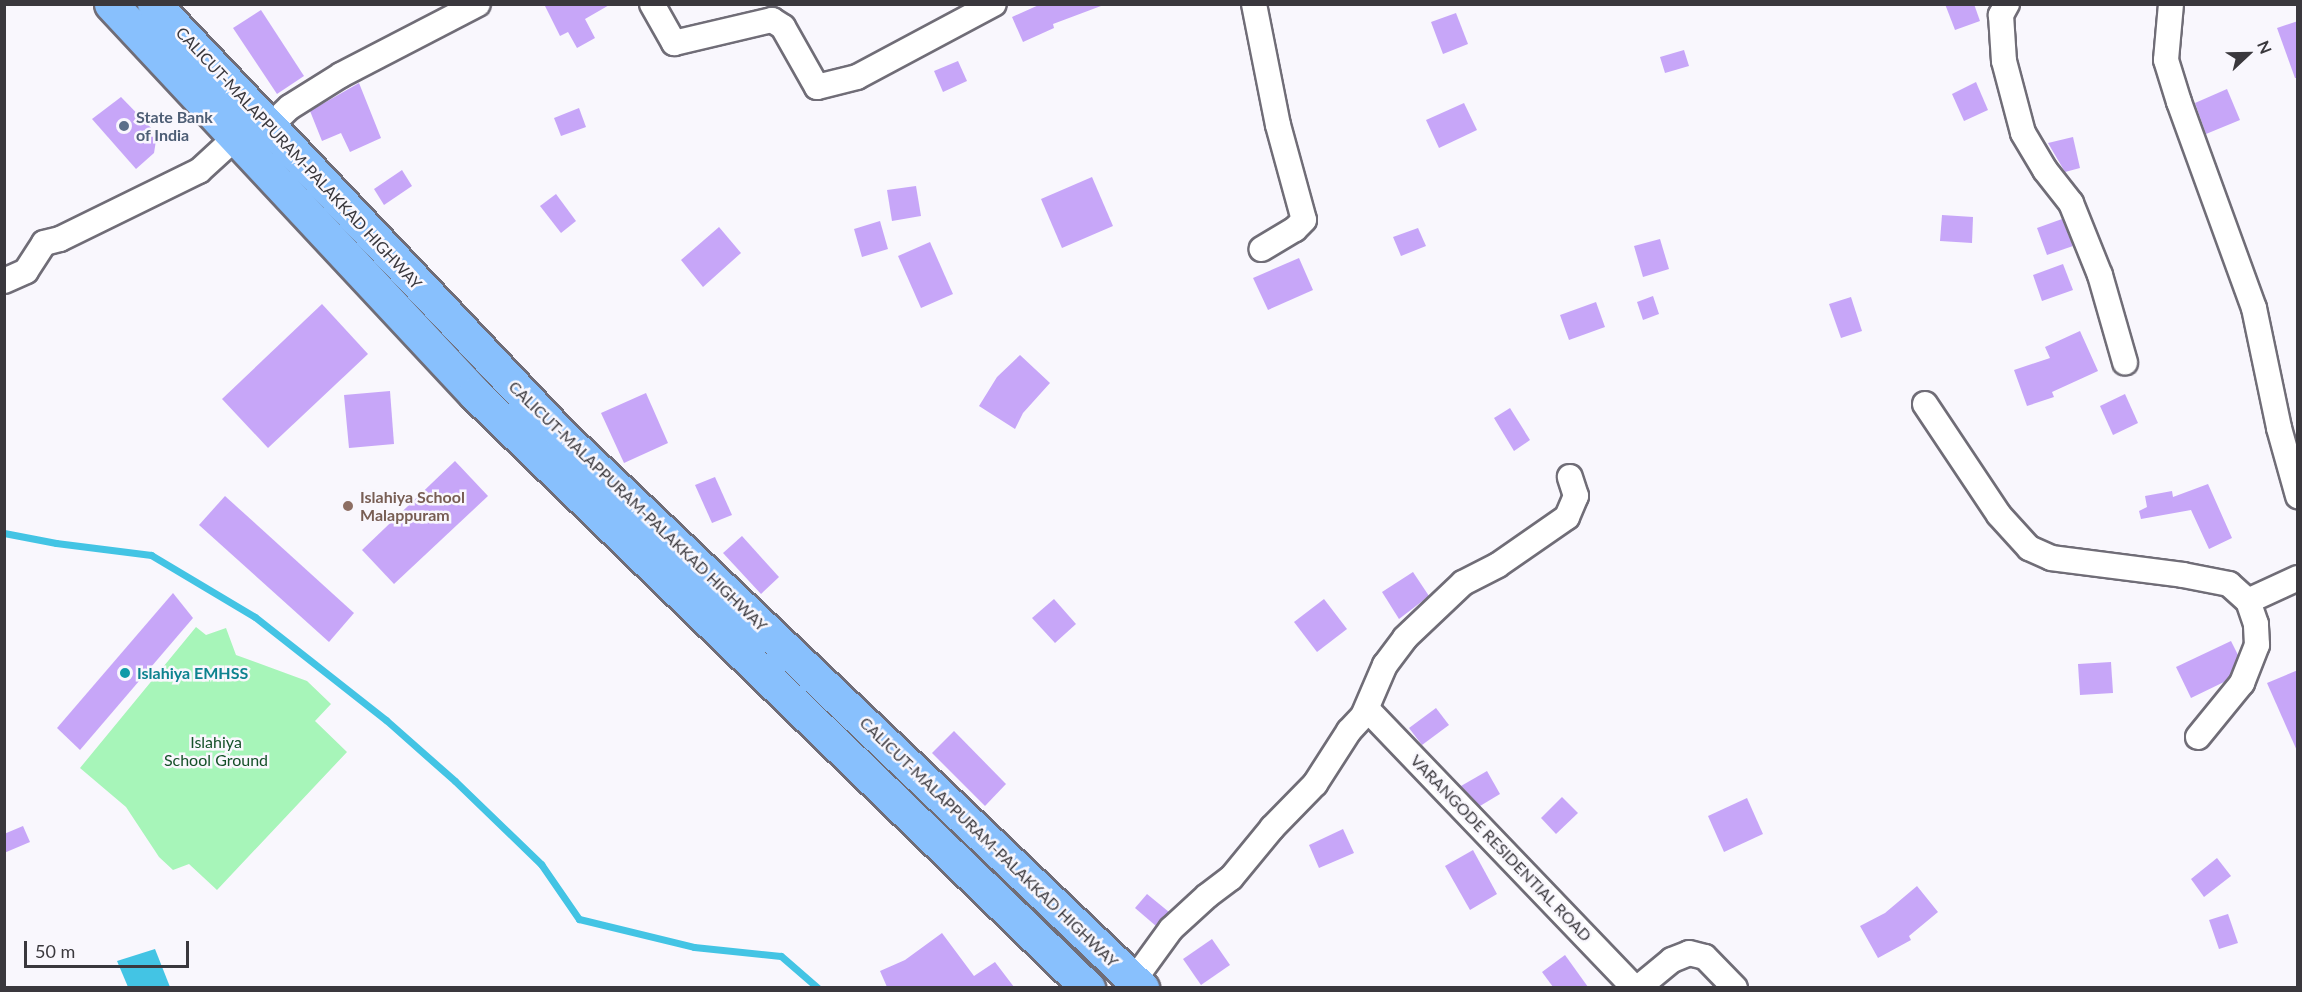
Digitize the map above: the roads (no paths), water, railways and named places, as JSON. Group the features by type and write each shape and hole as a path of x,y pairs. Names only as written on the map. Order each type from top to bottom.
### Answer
{"highway":[{"name":"CALICUT-MALAPPURAM-PALAKKAD HIGHWAY","path":"111,4 475,394 1088,987"},
{"name":"CALICUT-MALAPPURAM-PALAKKAD HIGHWAY","path":"154,4 268,128 562,436 1138,984"}],"street":[{"path":"268,128 290,107 341,75 478,4"},
{"path":"652,4 674,43 772,20 783,27 817,87 857,77 994,4"},
{"path":"1254,4 1278,125 1304,220 1295,229 1262,249"},
{"path":"2007,4 2001,15 2004,61 2023,133 2045,171 2071,203 2100,275 2125,362"},
{"path":"2170,4 2166,60 2254,308 2279,428 2298,496"},
{"path":"4,281 26,271 44,243 60,239 200,171 235,138"},
{"path":"1925,404 1999,515 2029,548 2051,558 2183,575 2229,584 2248,601 2256,624 2257,645 2242,683 2198,737"},
{"path":"1138,984 1171,929 1207,896 1231,878 1272,828 1315,784 1349,731 1367,709 1385,665 1405,638 1463,583 1498,566 1567,518 1576,496 1570,477"},
{"path":"2248,601 2298,578"},
{"name":"VARANGODE RESIDENTIAL ROAD","path":"1367,709 1636,987"},
{"path":"1636,987 1672,960 1689,953 1705,957 1735,987"}],"water":[{"path":"155,949 170,987 128,987 117,961"}],"waterway":[{"path":"4,533 56,543 151,555 255,617 386,720 455,781 541,864 579,919 694,947 781,956 818,988"}],"place":[{"name":"State Bank of India","path":"124,126"},
{"name":"Islahiya School Malappuram","path":"348,506"},
{"name":"Islahiya EMHSS","path":"125,673"}],"park label":[{"name":"Islahiya School Ground","path":"216,751"}]}
